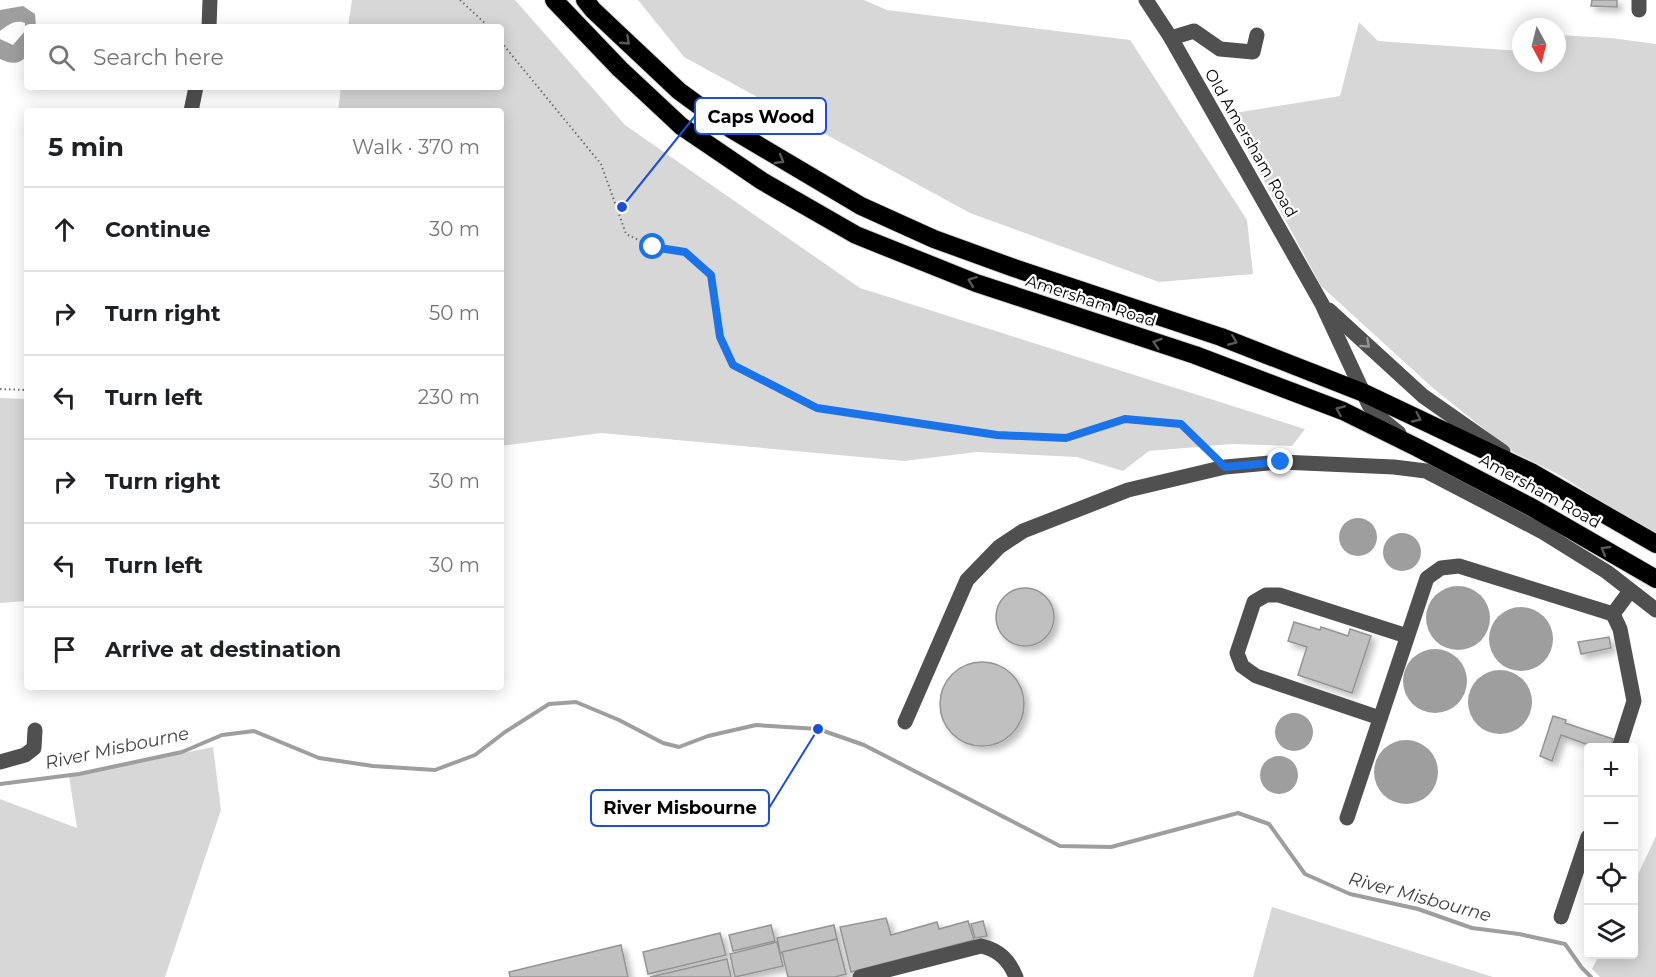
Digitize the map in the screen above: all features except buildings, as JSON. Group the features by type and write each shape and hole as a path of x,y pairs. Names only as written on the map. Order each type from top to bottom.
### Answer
{"highway":[{"name":"Amersham Road","path":"554,0 620,69 681,126 762,181 856,235 976,283 1195,355 1332,407 1418,448 1533,508 1656,579"},
{"path":"585,0 679,91 731,129 861,206 934,239 1221,337 1364,393 1533,473 1656,544"}],"street":[{"path":"209,24 210,0"},
{"name":"Old Amersham Road","path":"1146,0 1171,38 1322,304 1370,405 1384,421 1418,448"},
{"path":"1171,38 1194,32 1220,49 1253,52 1257,35"},
{"path":"191,108 195,90"},
{"name":"Old Amersham Road","path":"1322,304 1423,396 1533,473"},
{"path":"905,722 967,580 999,547 1023,531 1128,490 1225,467 1281,462 1394,466 1426,471 1541,531 1607,572 1656,610"},
{"path":"1347,818 1427,578 1442,568 1459,566 1561,600 1613,614 1620,628 1634,701 1620,743"},
{"path":"1613,614 1630,591"},
{"path":"1380,718 1256,676 1242,666 1237,653 1254,602 1266,595 1279,595 1407,636"},
{"path":"0,762 25,755 34,748 34,730"},
{"path":"1561,917 1584,849"},
{"path":"860,977 981,946 993,949 1002,956 1012,966 1016,977"}],"path":[{"path":"460,0 486,24"},
{"path":"504,46 601,164 626,234 653,247 685,252 711,275 720,337 733,365 817,408 997,435 1066,438 1125,419 1181,424 1225,467"},
{"path":"0,388 24,390"}],"shaded area":[{"path":"352,0 515,0 625,125 860,288 1305,429 1292,446 1232,444 1149,451 1123,471 1077,457 977,452 904,461 601,433 504,446 504,108 338,108 341,90 504,90 504,24 348,24"},
{"path":"638,0 864,0 887,10 1130,40 1247,220 1253,274 1159,282 970,213 684,57"},
{"path":"23,6 35,14 36,24 15,22 0,31 0,10"},
{"path":"1359,22 1378,41 1512,50 1512,72 1566,72 1566,36 1656,44 1656,536 1558,474 1513,452 1434,389 1321,286 1228,114 1340,96"},
{"path":"24,32 24,59 14,63 0,59 0,39 13,45"},
{"path":"0,398 24,399 24,601 0,603"},
{"path":"1358,518 1372,523 1377,537 1372,551 1358,556 1344,551 1339,537 1344,523"},
{"path":"1402,533 1416,538 1421,552 1416,566 1402,571 1388,566 1383,552 1388,538"},
{"path":"1458,586 1476,592 1484,600 1490,618 1484,636 1476,644 1458,650 1440,644 1432,636 1426,618 1432,600 1440,592"},
{"path":"1521,607 1539,613 1547,621 1553,639 1547,657 1539,665 1521,671 1503,665 1495,657 1489,639 1495,621 1503,613"},
{"path":"1435,649 1453,655 1461,663 1467,681 1461,699 1453,707 1435,713 1417,707 1409,699 1403,681 1409,663 1417,655"},
{"path":"1500,670 1518,676 1526,684 1532,702 1526,720 1518,728 1500,734 1482,728 1474,720 1468,702 1474,684 1482,676"},
{"path":"1294,713 1308,718 1313,732 1308,746 1294,751 1280,746 1275,732 1280,718"},
{"path":"1406,740 1424,746 1432,754 1438,772 1432,790 1424,798 1406,804 1388,798 1380,790 1374,772 1380,754 1388,746"},
{"path":"213,747 221,810 165,977 0,977 0,799 77,828 69,776"},
{"path":"1279,756 1293,761 1298,775 1293,789 1279,794 1265,789 1260,775 1265,761"},
{"path":"1656,836 1656,977 1600,977 1592,969 1597,959 1638,959 1638,874"},
{"path":"1272,907 1493,977 1253,977"}],"waterway":[{"name":"River Misbourne","path":"0,784 79,774 182,752 222,735 254,731 319,758 373,766 435,770 475,755 505,732 549,704 576,702 619,720 663,743 679,747 708,736 756,725 818,729 864,745 1060,846 1111,847 1238,813 1269,824 1305,874 1350,894 1418,909 1472,928 1519,934 1565,944 1591,977"}],"place":[{"name":"Caps Wood","path":"622,207"},
{"name":"River Misbourne","path":"818,729"}],"route":[{"path":"653,247 685,252 711,275 720,337 733,365 817,408 997,435 1066,438 1125,419 1181,424 1225,467 1281,462"}]}
